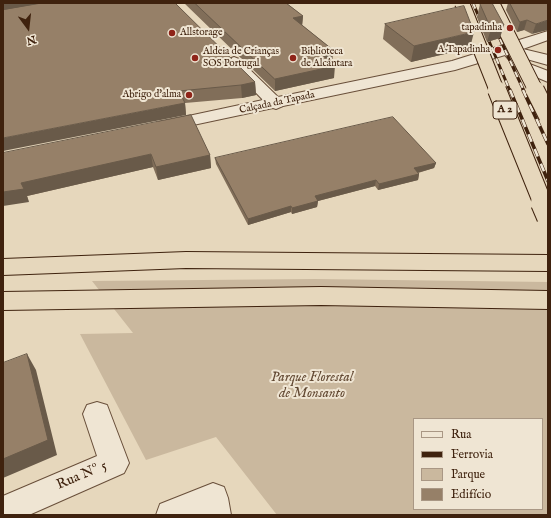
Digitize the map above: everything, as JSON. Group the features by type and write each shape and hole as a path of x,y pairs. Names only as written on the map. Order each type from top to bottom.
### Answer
{"highway":[{"name":"A 2","path":"462,3 548,217"},
{"path":"492,3 548,116"},
{"path":"3,267 186,260 548,263"},
{"path":"3,301 321,296 548,300"}],"street":[{"name":"Calçada da Tapada","path":"152,129 455,65 548,35"},
{"path":"508,49 548,60"},
{"path":"508,49 522,66 548,77"},
{"path":"225,53 276,104"},
{"name":"Rua Nº 5","path":"3,511 114,463 97,414"},
{"path":"171,515 212,498 216,515"}],"green space":[{"name":"Parque Florestal de Monsanto","path":"315,279 548,282 548,515 277,515 216,437 146,460 80,334 133,333 92,281"}],"building":[{"path":"42,3 175,3 255,82 241,85 179,91 185,103 3,138 3,10"},
{"path":"195,3 286,3 303,16 293,18 333,50 320,53 335,66 275,79"},
{"path":"492,3 504,25 491,29 480,4"},
{"path":"510,3 548,3 548,20 536,24 527,20 520,22"},
{"path":"464,6 474,32 414,46 385,24"},
{"path":"191,115 210,155 156,167 151,154 21,183 24,189 3,192 3,153"},
{"path":"393,117 436,163 414,168 419,174 379,184 376,180 315,196 318,201 292,208 291,206 248,219 215,158"},
{"path":"27,354 48,440 3,459 3,363"}],"railway":[{"path":"473,3 510,91"},
{"path":"495,28 524,91"},
{"path":"510,90 548,181"},
{"path":"523,90 548,144"}],"place":[{"name":"tapadinha","path":"510,28"},
{"name":"Allstorage","path":"172,33"},
{"name":"A Tapadinha","path":"498,50"},
{"name":"Aldeia de Crianças SOS Portugal","path":"195,58"},
{"name":"Biblioteca de Alcântara","path":"293,58"},
{"name":"Abrigo d'alma","path":"189,95"}]}
